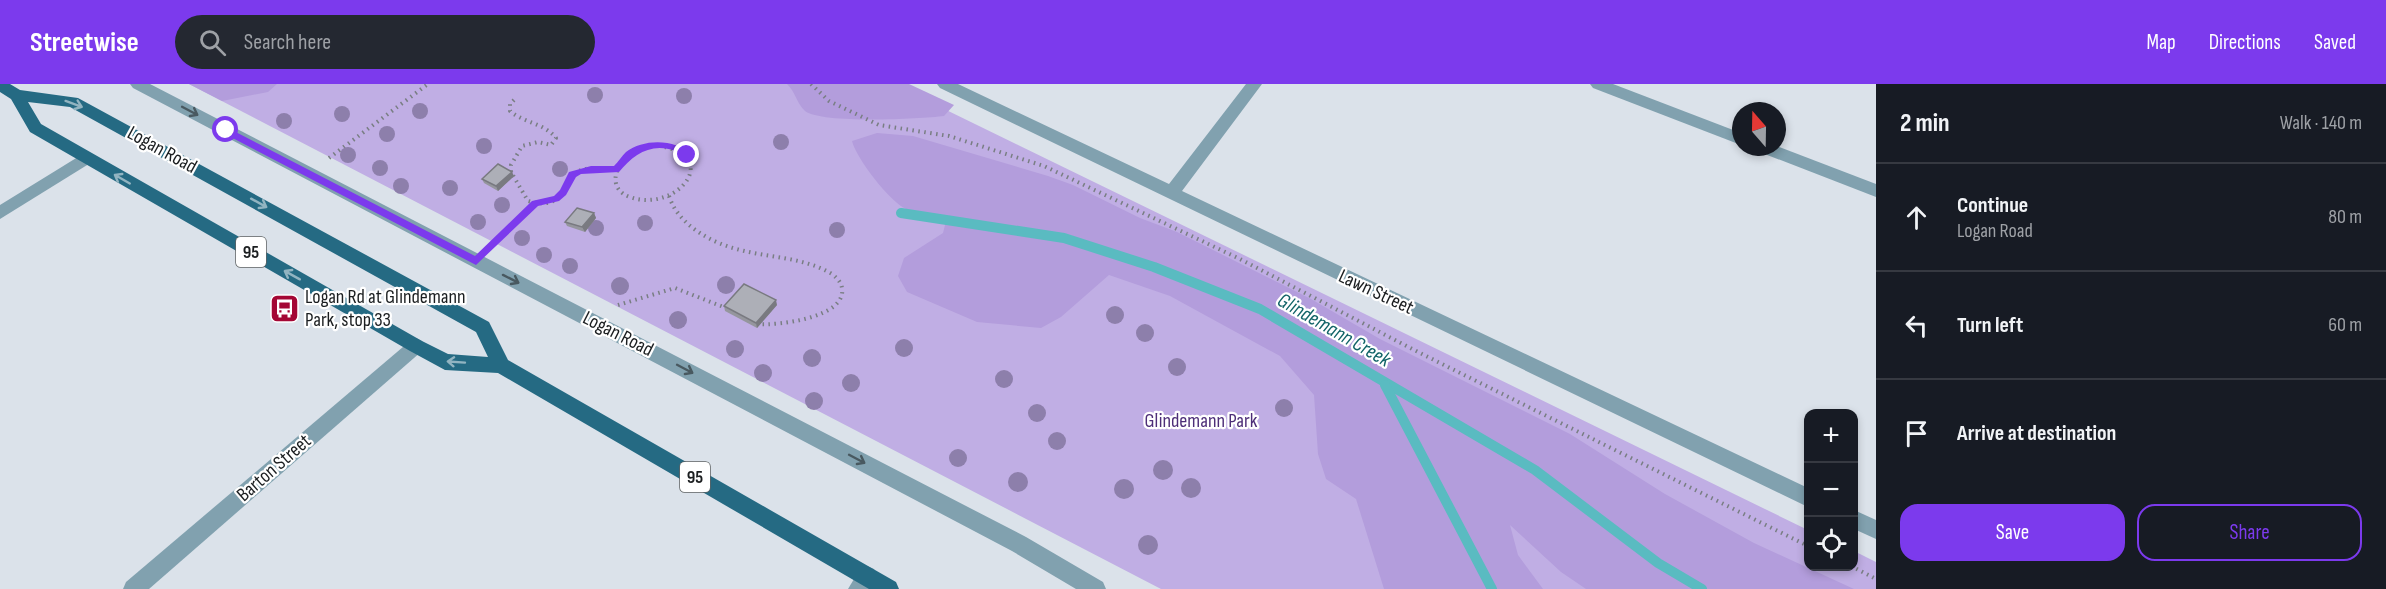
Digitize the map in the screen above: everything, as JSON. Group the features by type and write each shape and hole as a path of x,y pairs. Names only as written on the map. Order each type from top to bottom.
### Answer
{"main road":[{"name":"Logan Road","path":"0,86 17,95 73,102 483,327 501,365"},
{"name":"95","path":"17,95 34,128 416,346 445,362 501,365 863,583 889,589"}],"street":[{"name":"Logan Road","path":"138,84 1019,544 1096,589"},
{"name":"Lawn Street","path":"945,84 1804,496"},
{"path":"1171,194 1254,84"},
{"path":"1598,84 1732,136"},
{"path":"1786,156 1876,190"},
{"path":"0,213 86,158"},
{"name":"Barton Street","path":"133,589 416,346"},
{"path":"1858,521 1876,530"}],"path":[{"path":"326,160 428,84"},
{"path":"811,84 829,101 879,124 949,136 1044,166 1240,259 1418,352 1804,544"},
{"path":"514,100 510,104 510,111 515,116 548,130 556,138 551,145 538,142 522,146 511,165 511,172 517,176 524,198 535,203"},
{"path":"653,145 676,148 687,155 692,166 692,173 684,186 669,196 650,201 632,198 619,189 616,183 616,170 624,158 637,149 653,145"},
{"path":"476,261 535,203 556,199 578,171 616,170"},
{"path":"669,196 672,208 713,240 749,254 823,269 834,276 843,287 843,293 834,305 819,315 789,323 760,325 752,321"},
{"path":"587,318 632,299 675,288 735,312"},
{"path":"1858,570 1876,579"}],"green space":[{"name":"Glindemann Park","path":"189,84 893,84 1804,528 1804,571 1858,571 1858,553 1876,562 1876,589 1161,589"}],"shaded area":[{"path":"189,84 277,84 268,92 222,101"},
{"path":"787,84 909,84 954,105 944,116 872,120 830,118 805,111"},
{"path":"877,133 913,136 1073,185 1140,218 1177,232 1311,299 1380,339 1570,434 1665,494 1754,543 1804,566 1804,571 1815,571 1854,589 1586,589 1561,572 1510,525 1518,555 1543,589 1384,589 1356,499 1326,479 1318,454 1314,395 1280,356 1170,296 1109,275 1061,317 1041,328 977,322 907,292 898,276 904,258 943,233 947,217 916,212 899,205 867,168 852,141"}],"building":[{"path":"498,164 512,172 496,186 482,179"},
{"path":"577,208 594,213 582,227 565,222"},
{"path":"744,284 776,300 756,323 724,306"}],"waterway":[{"name":"Glindemann Creek","path":"901,213 1064,238 1154,267 1260,309 1535,470 1658,563 1702,589"},
{"path":"1385,385 1492,589"}],"place":[{"name":"Logan Rd at Glindemann Park, stop 33","path":"284,308"}],"route":[{"path":"226,130 476,261 535,203 545,203 556,199 563,192 569,179 578,171 616,170 630,153 653,145 676,148 687,155"}]}
